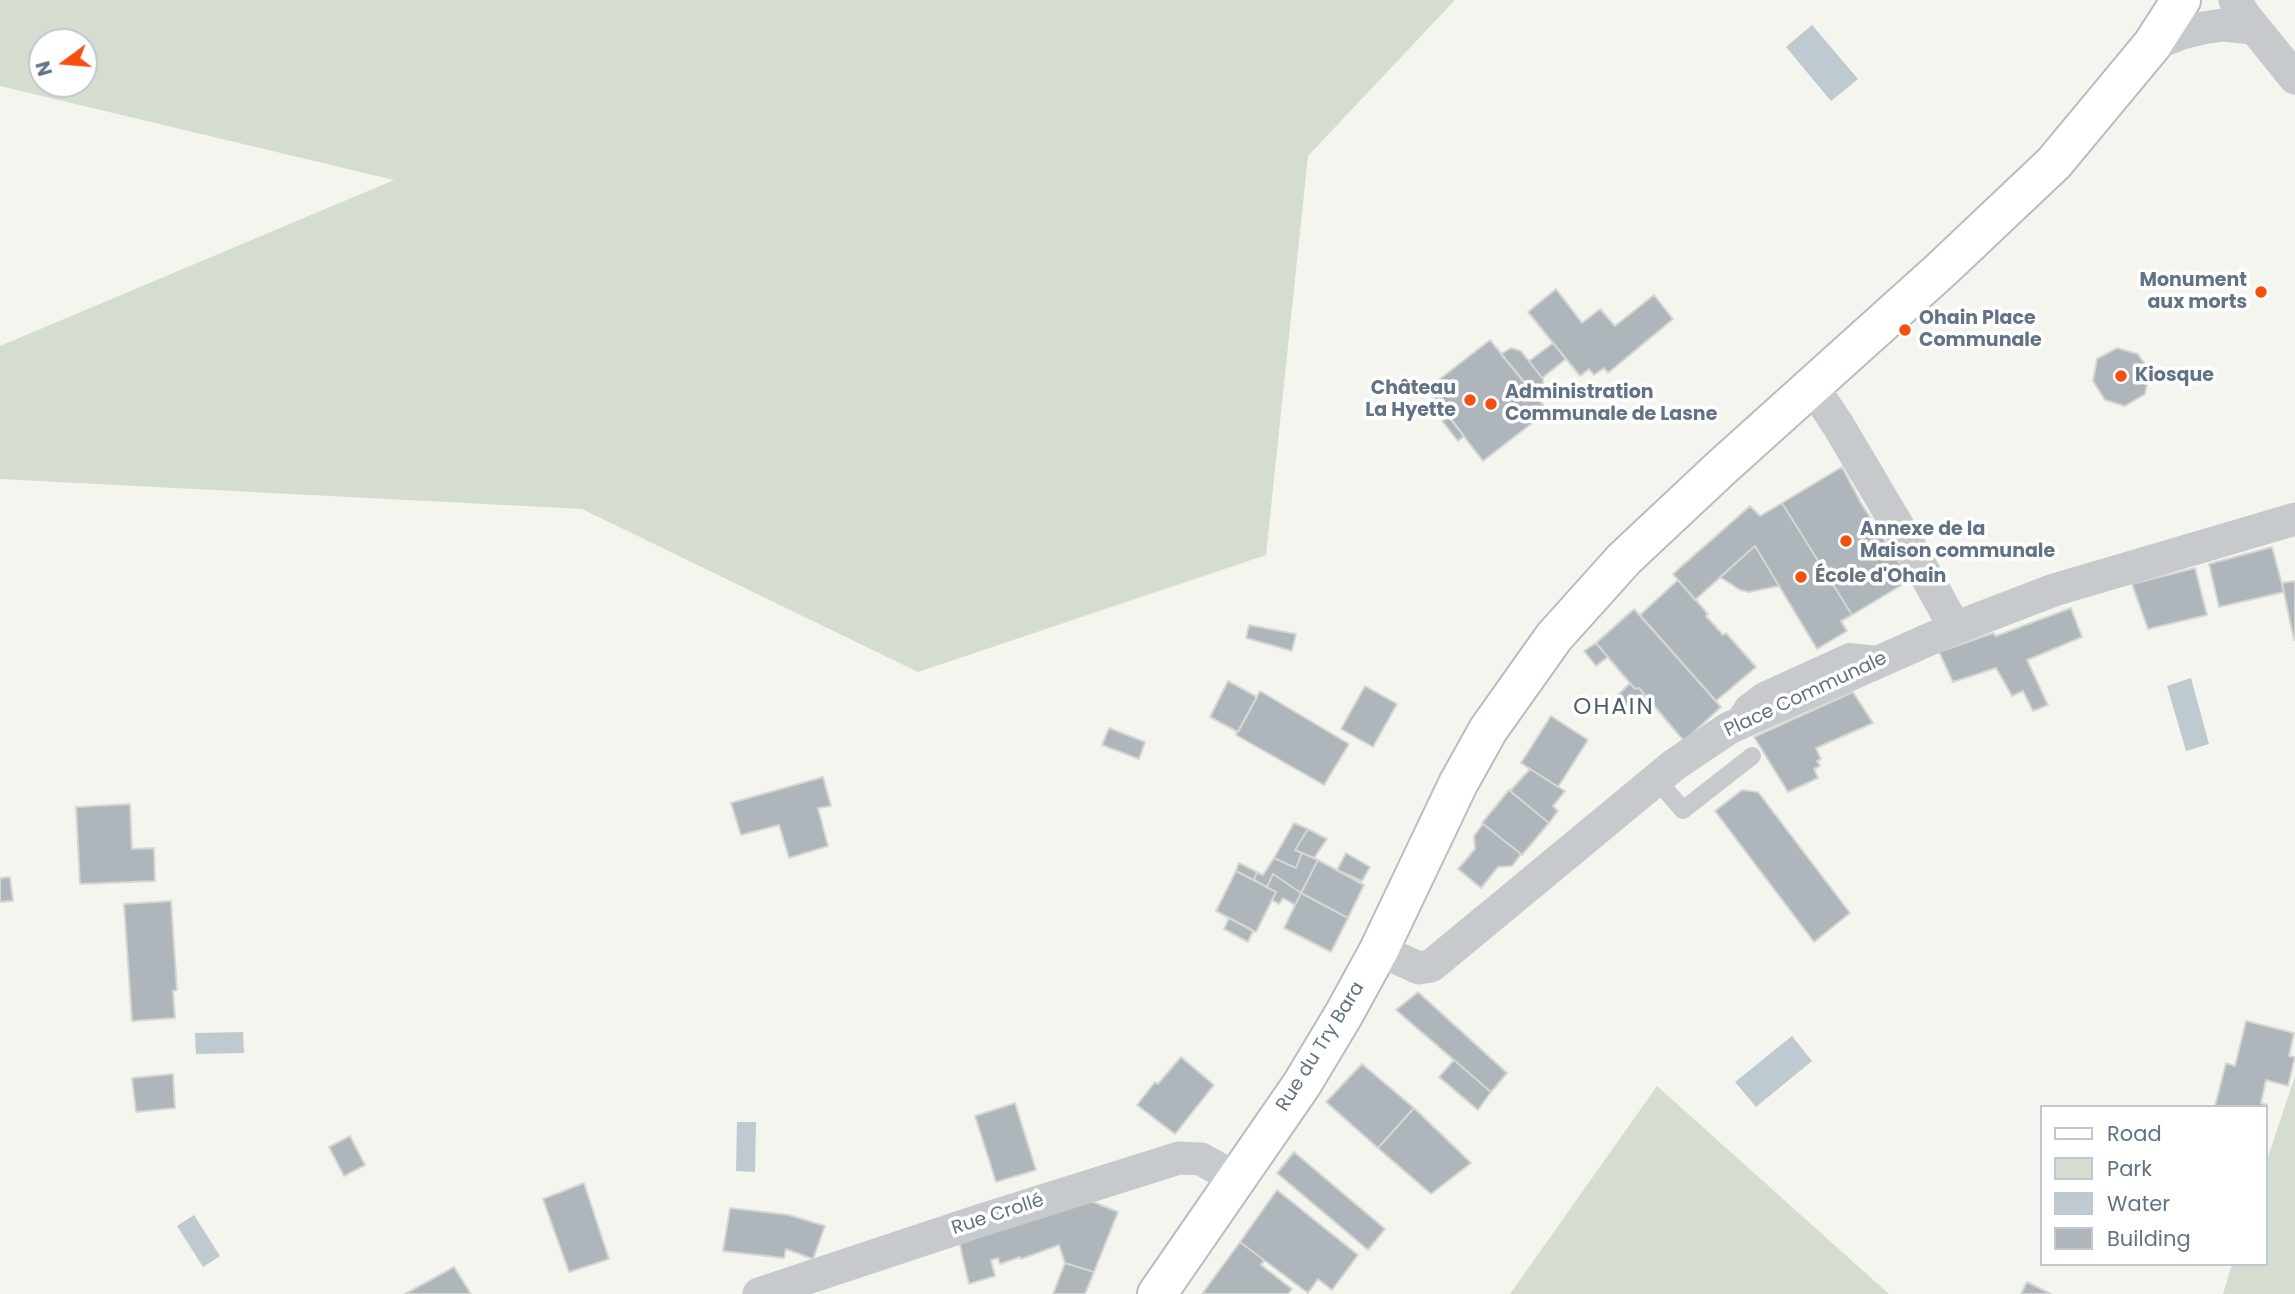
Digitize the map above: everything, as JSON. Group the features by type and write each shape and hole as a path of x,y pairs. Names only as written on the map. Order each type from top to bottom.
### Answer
{"main road":[{"path":"1812,386 2054,163 2152,45 2181,0"},
{"name":"Rue du Try Bara","path":"1157,1294 1302,1084 1344,1014 1379,950 1458,784 1489,730 1526,675 1588,598 1663,523 1812,386"}],"street":[{"path":"2235,0 2253,28 2295,78"},
{"path":"2152,45 2203,28 2223,25 2253,28"},
{"path":"1812,386 1909,545 1955,628"},
{"name":"Place Communale","path":"1379,950 1419,968 1431,966 1657,780 1700,746 1729,728 1955,628 2094,577 2295,519"},
{"name":"Rue Crollé","path":"759,1294 1179,1158 1201,1158 1235,1178"}],"lane":[{"path":"1657,780 1683,810 1752,756"}],"green space":[{"path":"0,0 1455,0 1308,156 1266,555 918,672 582,509 0,479 0,346 394,180 50,98 98,98 98,28 28,28 28,93 0,86"},
{"path":"2295,1076 2295,1294 2223,1294 2231,1266 2267,1266 2267,1160"},
{"path":"1657,1086 1889,1294 1510,1294"}],"water":[{"path":"1812,25 1858,79 1831,101 1786,47"},
{"path":"2191,678 2209,744 2186,751 2167,686"},
{"path":"243,1032 244,1053 196,1054 195,1033"},
{"path":"1792,1036 1812,1061 1756,1107 1735,1082"},
{"path":"737,1122 756,1122 755,1172 736,1171"},
{"path":"194,1215 220,1256 203,1267 177,1226"}],"building":[{"name":"Administration Communale de Lasne","path":"1556,289 1582,323 1600,309 1615,326 1654,295 1673,319 1608,373 1604,368 1594,375 1589,369 1580,376 1528,312"},
{"name":"Administration Communale de Lasne","path":"1490,340 1548,411 1483,461 1427,389"},
{"path":"1553,343 1566,359 1542,378 1529,361"},
{"path":"1511,348 1521,351 1543,379 1543,390 1536,397 1501,354"},
{"name":"Kiosque","path":"2117,348 2138,354 2150,372 2145,394 2125,406 2105,400 2093,381 2097,359"},
{"path":"1449,416 1464,436 1458,441 1442,421"},
{"name":"Annexe de la Maison communale","path":"1842,467 1861,503 1910,580 1852,615 1782,503"},
{"name":"École d'Ohain","path":"1782,503 1852,615 1841,621 1847,631 1817,649 1755,546 1695,600 1673,574 1750,506 1760,516"},
{"path":"1755,546 1779,586 1749,592 1740,590 1720,577"},
{"path":"2272,547 2284,592 2219,607 2209,564"},
{"path":"2195,568 2207,615 2148,629 2132,584"},
{"path":"1678,580 1723,635 1726,633 1756,667 1716,701 1640,615"},
{"path":"2295,581 2295,639 2294,640 2282,583"},
{"path":"2071,608 2082,637 2027,660 2048,705 2033,711 2023,691 2012,696 1996,668 1953,682 1939,652 1993,633 1996,636"},
{"path":"1634,609 1721,707 1684,741 1596,643"},
{"path":"1249,625 1296,634 1292,651 1246,638"},
{"path":"1596,643 1608,657 1596,666 1584,651"},
{"path":"1228,681 1257,697 1238,732 1210,717"},
{"path":"1630,683 1635,689 1639,688 1646,698 1629,711 1616,697"},
{"path":"1365,686 1397,704 1373,747 1341,729"},
{"path":"1260,691 1349,744 1324,785 1236,735"},
{"path":"1853,692 1873,723 1816,748 1821,759 1817,761 1820,766 1814,769 1818,778 1788,792 1754,737"},
{"path":"1551,716 1588,740 1558,787 1521,763"},
{"path":"1109,728 1145,742 1139,759 1102,745"},
{"path":"1530,769 1565,791 1553,806 1558,811 1549,823 1510,791"},
{"path":"823,777 831,806 818,808 828,846 789,858 779,825 741,835 731,803"},
{"path":"1509,790 1549,823 1522,855 1482,823"},
{"path":"1742,790 1758,792 1850,913 1814,942 1715,811"},
{"path":"130,804 132,849 154,848 155,881 80,884 76,807"},
{"path":"1294,823 1308,829 1295,850 1302,853 1296,868 1274,858"},
{"path":"1483,824 1521,854 1512,866 1498,867 1481,888 1458,869 1475,849 1474,836"},
{"path":"1308,829 1327,839 1314,858 1295,850"},
{"path":"1302,853 1318,860 1301,893 1273,874 1267,887 1254,880 1257,872 1263,875 1274,858 1296,868"},
{"path":"1346,853 1370,867 1362,881 1337,870"},
{"path":"1318,860 1364,885 1348,918 1301,893"},
{"path":"1239,863 1257,872 1254,880 1236,871"},
{"path":"1236,871 1276,892 1256,932 1216,911"},
{"path":"1273,874 1301,893 1295,905 1283,898 1279,904 1272,900 1276,892 1267,887"},
{"path":"10,877 13,901 0,902 0,878"},
{"path":"1301,893 1348,918 1331,952 1284,928"},
{"path":"171,901 177,990 173,991 175,1018 132,1021 124,904"},
{"path":"1229,918 1253,931 1248,942 1224,929"},
{"path":"1418,992 1507,1073 1491,1092 1396,1010"},
{"path":"2246,1021 2294,1033 2289,1056 2295,1057 2288,1086 2266,1080 2261,1103 2267,1105 2215,1105 2226,1063 2235,1066"},
{"path":"1181,1057 1214,1085 1175,1134 1137,1105 1155,1082 1158,1084"},
{"path":"1454,1060 1491,1092 1478,1110 1439,1077"},
{"path":"1362,1064 1414,1108 1378,1148 1326,1102"},
{"path":"173,1074 175,1108 136,1112 132,1078"},
{"path":"1015,1103 1036,1170 996,1182 975,1116"},
{"path":"1414,1108 1471,1163 1431,1194 1378,1148"},
{"path":"350,1136 365,1165 344,1176 329,1147"},
{"path":"1294,1152 1385,1229 1368,1250 1277,1173"},
{"path":"584,1183 609,1259 569,1272 543,1199"},
{"path":"1277,1190 1358,1255 1332,1290 1318,1279 1308,1293 1240,1242"},
{"path":"1091,1201 1118,1212 1094,1272 1065,1263 1059,1245 1000,1264 998,1258 991,1260 995,1276 969,1284 959,1241"},
{"path":"730,1208 789,1215 825,1226 813,1259 786,1249 784,1258 723,1251"},
{"path":"1240,1242 1264,1260 1261,1265 1292,1289 1288,1294 1202,1294"},
{"path":"1065,1263 1094,1272 1085,1294 1053,1294"},
{"path":"454,1267 471,1294 405,1294"},
{"path":"2027,1282 2051,1294 2021,1294"}],"place":[{"name":"Monument aux morts","path":"2261,292"},
{"name":"Ohain Place Communale","path":"1905,330"},
{"name":"Kiosque","path":"2121,376"},
{"name":"Château La Hyette","path":"1470,400"},
{"name":"Administration Communale de Lasne","path":"1491,404"},
{"name":"Annexe de la Maison communale","path":"1846,541"},
{"name":"École d'Ohain","path":"1801,577"}],"district":[{"name":"OHAIN","path":"1614,708"}]}
